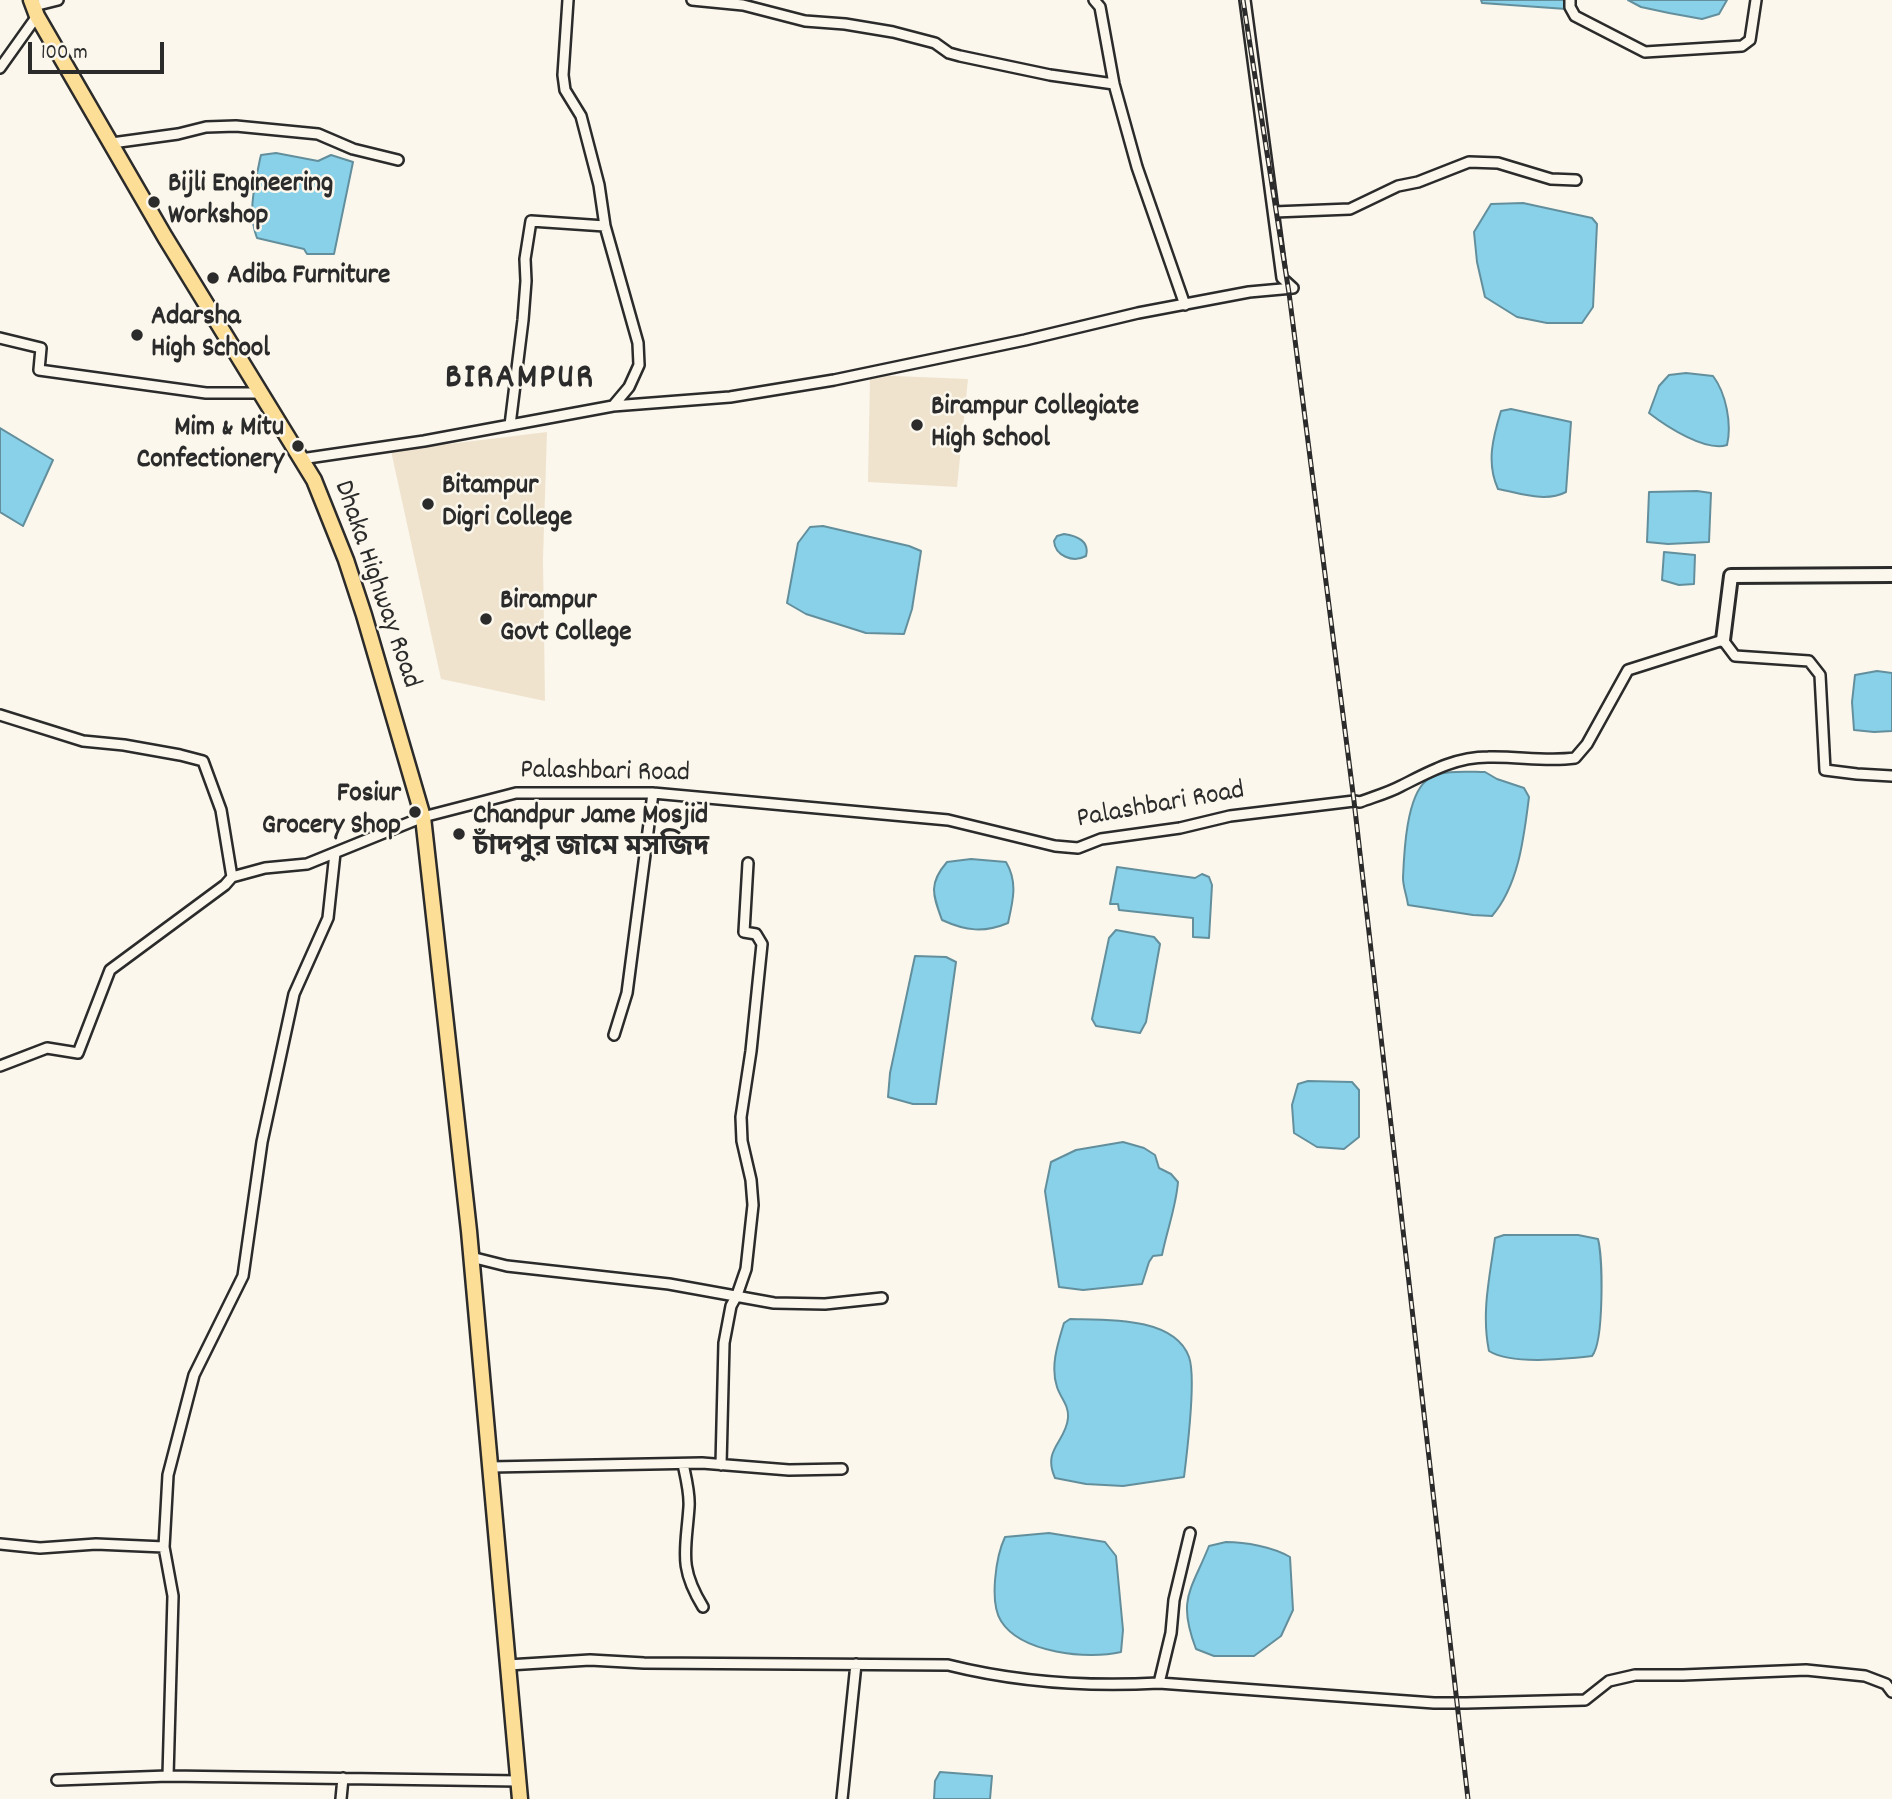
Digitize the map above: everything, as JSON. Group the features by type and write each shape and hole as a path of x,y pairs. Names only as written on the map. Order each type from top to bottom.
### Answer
{"main road":[{"name":"Dhaka Highway Road","path":"34,8 165,237 314,480 346,560 423,817 455,1088 520,1799"}],"street":[{"path":"0,68 34,8 58,0"},
{"path":"568,0 563,75 565,90 581,116 599,185 605,226 634,325 639,365 629,387 613,406"},
{"path":"692,0 743,5 805,21 893,32 934,43 948,53 960,56 1049,75 1114,84"},
{"path":"1094,0 1100,7 1114,84 1137,167 1185,305"},
{"path":"301,459 424,441 613,406 730,397 834,380 1249,292 1293,288 1282,278 1245,0"},
{"path":"1570,0 1575,16 1645,52 1742,46 1750,40 1756,0"},
{"path":"112,143 178,134 206,127 236,126 318,134 353,149 398,160"},
{"path":"1274,212 1350,209 1398,186 1418,182 1469,162 1498,163 1551,178 1576,180"},
{"path":"510,425 523,320 525,259 531,221 605,226"},
{"path":"0,338 41,348 39,370 206,393 260,393"},
{"path":"1892,575 1731,576 1723,640 1735,656 1809,661 1820,676 1825,770 1857,775 1892,776"},
{"name":"Palashbari Road","path":"232,877 265,868 307,864 423,817 516,793 653,793 948,820 1055,846 1078,848 1101,839 1180,828 1230,816 1360,802 1400,787 1446,764 1487,757 1553,761 1575,758 1587,744 1628,670 1723,640"},
{"path":"0,715 83,741 124,745 203,761 221,810 232,877 225,885 110,970 78,1053 47,1048 0,1066"},
{"path":"614,1035 627,993 653,793"},
{"path":"168,1776 173,1595 164,1547 168,1475 194,1375 243,1276 262,1142 294,994 328,918 335,853"},
{"path":"721,1465 723,1343 730,1306 746,1269 753,1205 751,1180 741,1141 741,1116 762,944 756,934 744,932 748,863"},
{"path":"471,1257 507,1266 632,1278 774,1303 799,1305 882,1298"},
{"path":"491,1467 683,1464 789,1470 842,1469"},
{"path":"683,1464 689,1507 685,1569 703,1606"},
{"path":"1159,1683 1171,1633 1174,1600 1190,1533"},
{"path":"0,1544 40,1548 96,1544 164,1547"},
{"path":"509,1665 590,1660 644,1663 948,1665 989,1675 1109,1686 1159,1683 1434,1703 1585,1700 1609,1681 1635,1675 1806,1670 1865,1676 1886,1684 1892,1692"},
{"path":"842,1799 856,1664"},
{"path":"57,1780 168,1776 519,1781"},
{"path":"341,1799 343,1778"}],"shaded area":[{"name":"Birampur Collegiate High School","path":"870,375 968,379 957,487 868,482"},
{"name":"Birampur Govt College","path":"547,432 543,559 545,701 441,679 391,451"}],"water":[{"path":"1481,0 1566,0 1566,9 1482,3"},
{"path":"1628,0 1727,0 1719,14 1702,19 1641,7"},
{"path":"276,153 318,161 331,155 353,162 334,254 307,254 304,249 257,238 252,208 260,159 261,155"},
{"path":"1523,203 1592,218 1597,224 1593,307 1582,323 1547,323 1517,317 1485,297 1474,232 1491,204"},
{"path":"1686,373 1713,376 1718,383 1728,418 1727,445 1698,442 1649,413 1659,386 1669,375"},
{"path":"1511,409 1571,422 1566,492 1541,497 1498,489 1492,470 1493,440 1501,411"},
{"path":"0,428 53,460 23,526 0,512"},
{"path":"1649,492 1711,493 1709,542 1647,542"},
{"path":"823,526 921,551 912,609 904,634 866,633 806,614 787,603 798,543 810,527"},
{"path":"1064,534 1084,543 1086,556 1070,558 1058,551 1054,541 1057,536"},
{"path":"1664,552 1695,555 1694,584 1679,585 1662,580"},
{"path":"1877,671 1892,673 1892,731 1854,730 1852,702 1855,675"},
{"path":"1485,772 1524,788 1529,797 1519,860 1501,904 1492,916 1408,905 1403,878 1405,841 1410,812 1420,788 1427,780 1440,774"},
{"path":"971,859 1006,862 1013,884 1008,923 975,929 959,927 942,920 934,890 937,877 947,862"},
{"path":"1117,867 1195,878 1202,874 1209,877 1212,885 1209,938 1193,937 1193,918 1119,910 1118,904 1110,904"},
{"path":"1116,930 1154,937 1160,944 1146,1022 1140,1033 1096,1026 1092,1019 1109,938"},
{"path":"915,956 946,957 956,962 936,1104 913,1104 888,1097 890,1073"},
{"path":"1308,1081 1352,1082 1359,1090 1359,1137 1344,1149 1317,1147 1294,1133 1292,1105 1298,1084"},
{"path":"1123,1142 1144,1148 1155,1155 1159,1168 1171,1174 1178,1182 1162,1255 1153,1256 1142,1284 1083,1290 1059,1287 1045,1191 1051,1162 1076,1150"},
{"path":"1504,1235 1578,1235 1598,1239 1600,1318 1599,1335 1592,1356 1524,1360 1489,1351 1486,1308 1489,1280 1495,1238"},
{"path":"1070,1319 1137,1323 1169,1334 1181,1344 1189,1357 1192,1380 1184,1477 1123,1486 1086,1484 1055,1478 1051,1460 1068,1418 1055,1379 1055,1363 1064,1323"},
{"path":"1049,1533 1105,1542 1116,1556 1123,1630 1121,1652 1091,1655 1056,1652 1024,1640 1011,1632 1001,1621 995,1603 995,1579 1005,1537"},
{"path":"1226,1542 1259,1546 1290,1557 1293,1610 1281,1636 1254,1656 1214,1656 1196,1649 1190,1632 1187,1606 1192,1585 1209,1546"},
{"path":"940,1772 992,1776 990,1799 934,1799 935,1781"}],"railway":[{"path":"1243,0 1289,293 1354,801 1468,1799"}],"place":[{"name":"Bijli Engineering Workshop","path":"154,202"},
{"name":"Adiba Furniture","path":"213,278"},
{"name":"Adarsha High School","path":"137,335"},
{"name":"Birampur Collegiate High School","path":"917,425"},
{"name":"Mim & Mitu Confectionery","path":"298,446"},
{"name":"Bitampur Digri College","path":"428,504"},
{"name":"Birampur Govt College","path":"486,619"},
{"name":"Fosiur Grocery Shop","path":"415,812"},
{"name":"Chandpur Jame Mosjid চাঁদপুর জামে মসজিদ","path":"459,834"}],"district":[{"name":"BIRAMPUR","path":"520,381"}]}
